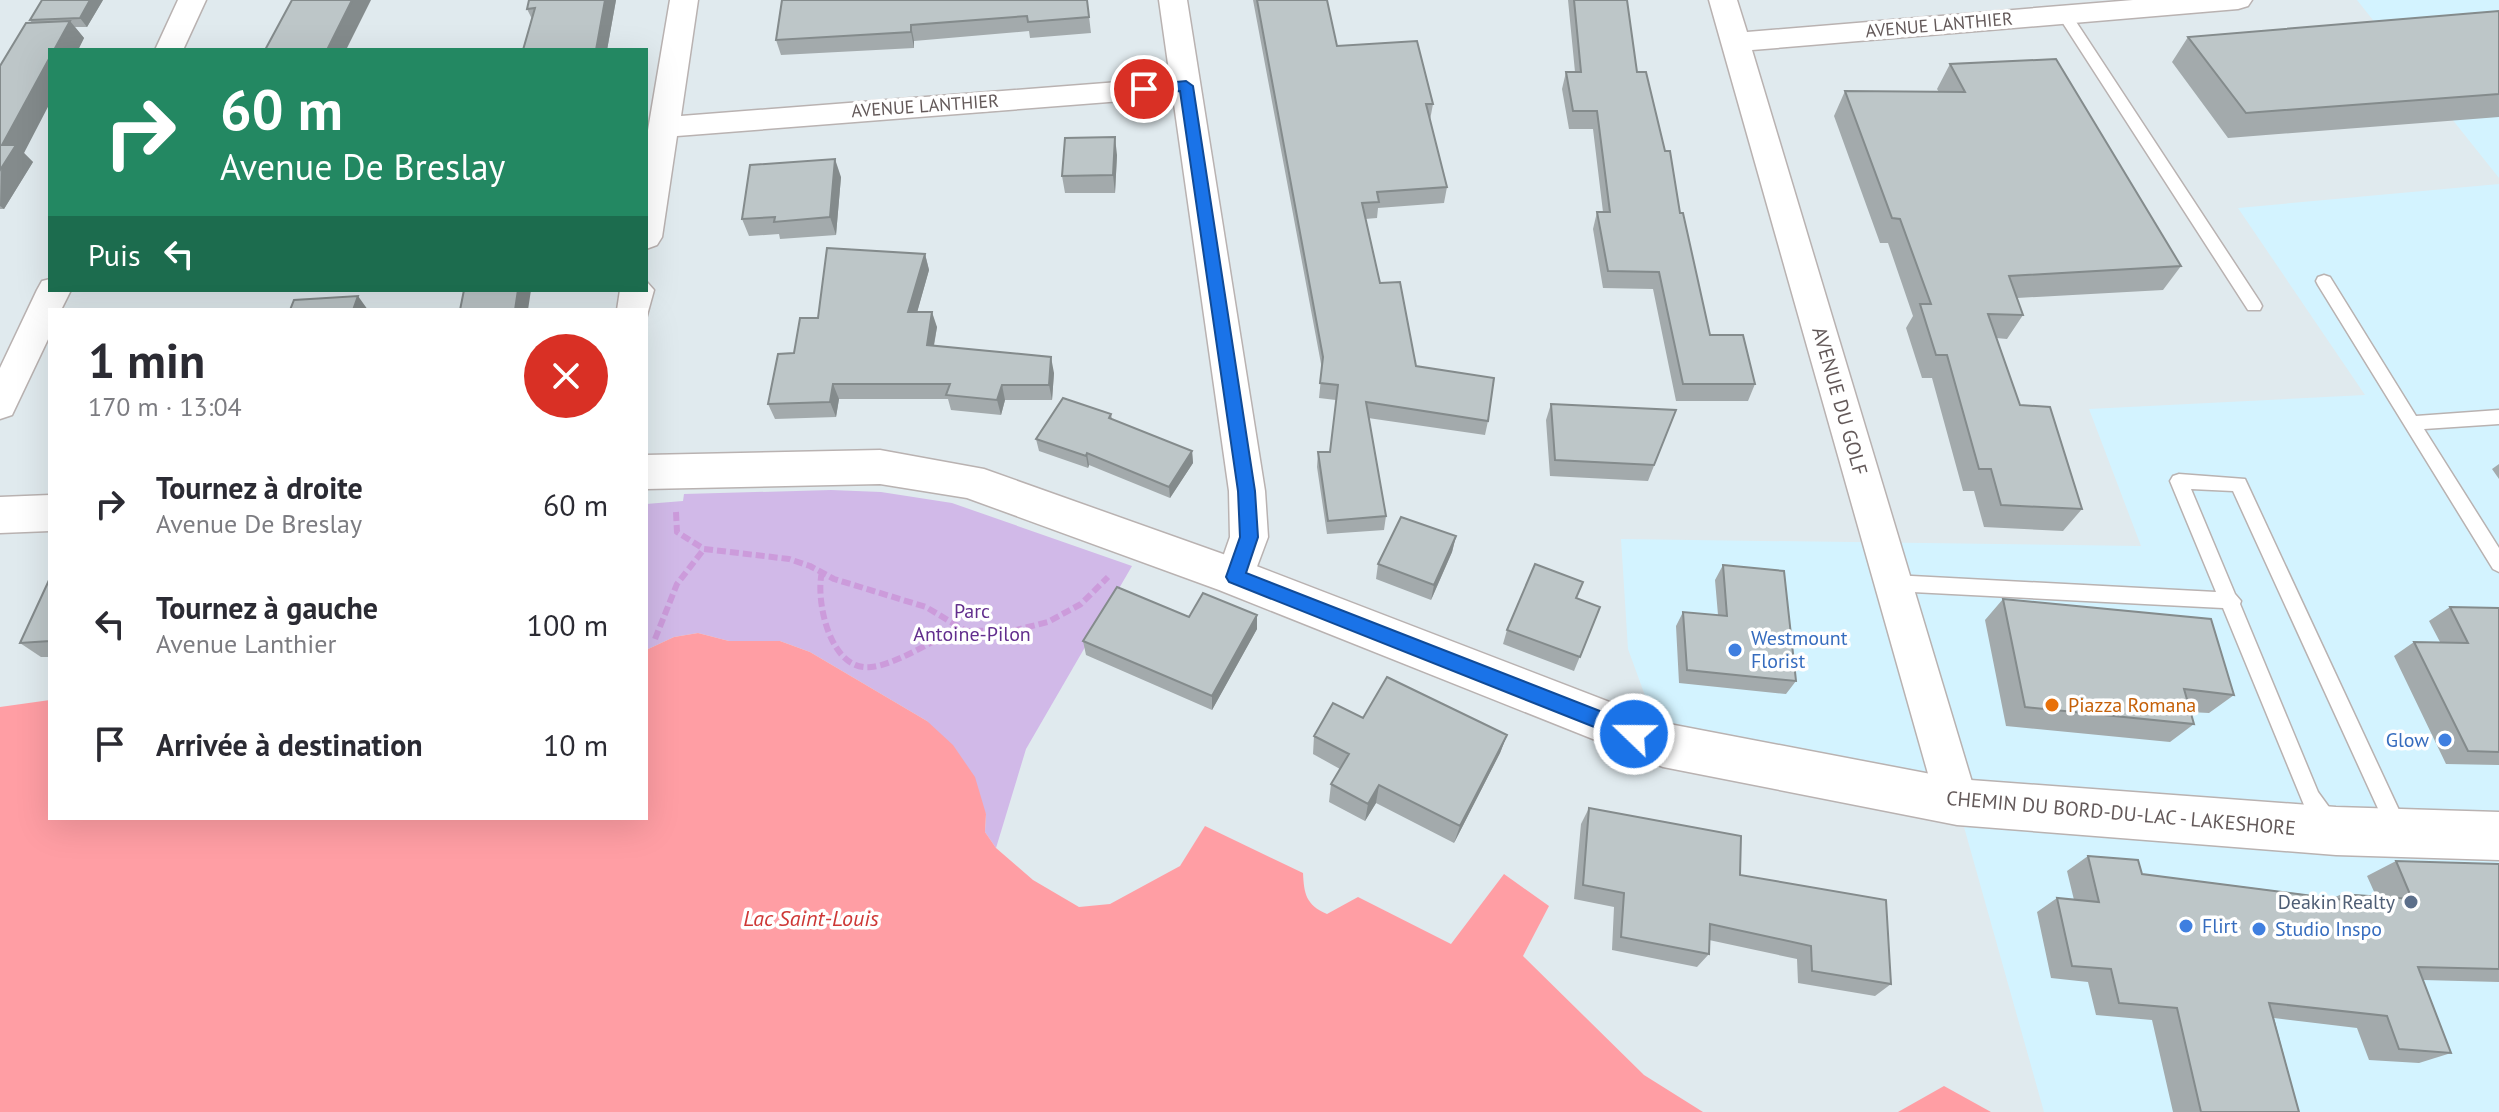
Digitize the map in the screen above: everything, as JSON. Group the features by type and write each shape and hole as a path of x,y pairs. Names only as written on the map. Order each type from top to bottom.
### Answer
{"street":[{"path":"170,48 192,0"},
{"path":"648,225 684,0"},
{"path":"1173,0 1248,504 1249,537 1235,577"},
{"name":"AVENUE DU GOLF","path":"1723,0 1957,802"},
{"name":"AVENUE LANTHIER","path":"1735,42 2238,0"},
{"name":"AVENUE LANTHIER","path":"664,127 1186,86"},
{"path":"0,405 53,292"},
{"name":"CHEMIN DU BORD-DU-LAC - LAKESHORE","path":"648,472 830,466 880,467 937,474 1017,497 1235,577 1663,745 1957,802 2336,831 2499,836"},
{"path":"0,515 48,513"}],"lane":[{"path":"2064,14 2254,306"},
{"path":"2324,281 2499,564"},
{"path":"2414,423 2499,417"},
{"path":"2336,831 2311,798 2232,601 2179,481 2239,484 2399,832"},
{"path":"1893,583 2232,601"}],"path":[{"path":"678,502 677,532 704,549 789,559 926,607 966,631 1016,630 1048,622 1081,604 1113,571"},
{"path":"655,639 677,584 704,549"},
{"path":"822,572 819,587 822,619 833,640 855,663 869,668 879,667 904,651 933,642 958,628"}],"shaded area":[{"path":"2357,0 2499,0 2499,178"},
{"path":"2499,184 2499,1112 2044,1112 1957,802 1663,745 1628,649 1621,539 2141,546 2089,409 2365,395 2238,208"}],"green space":[{"name":"Parc Antoine-Pilon","path":"831,490 881,492 952,503 1132,566 1026,749 996,848 985,832 986,814 927,721 810,652 780,641 729,641 698,633 674,637 648,649 648,504 683,501 684,494"}],"water":[{"name":"Lac Saint-Louis","path":"698,633 729,641 780,641 810,652 927,721 953,745 975,777 986,814 985,832 996,848 1033,880 1079,907 1110,904 1180,866 1205,826 1303,873 1308,898 1327,914 1358,897 1451,944 1504,874 1549,906 1523,956 1644,1075 1703,1112 0,1112 0,707 48,700 48,820 648,820 648,649 674,637"},
{"path":"1944,1086 1991,1112 1898,1112"}],"building":[{"path":"42,0 90,0 80,18 30,20"},
{"path":"292,0 352,0 328,48 266,48"},
{"path":"529,0 605,0 596,48 524,48 535,8 527,9"},
{"path":"782,0 1087,0 1089,17 1028,22 1027,16 911,25 911,32 776,40"},
{"path":"1257,0 1327,0 1337,46 1417,41 1433,104 1426,104 1447,187 1377,192 1379,202 1362,203 1380,283 1400,282 1416,366 1494,378 1488,421 1366,402 1386,516 1328,521 1318,452 1330,452 1338,385 1320,383 1323,357"},
{"path":"1574,0 1627,0 1637,72 1646,72 1665,151 1670,151 1680,213 1683,213 1710,335 1743,335 1755,384 1683,384 1659,272 1608,271 1597,212 1610,212 1597,111 1573,111 1566,72 1581,72"},
{"path":"2499,11 2499,94 2246,113 2188,37"},
{"path":"70,21 55,48 48,48 48,61 2,145 16,145 0,170 0,66 26,23"},
{"path":"2056,59 2181,266 2009,276 2023,315 1988,314 2020,405 2050,407 2082,509 2001,505 1991,469 1979,469 1947,355 1936,355 1920,304 1931,304 1900,219 1892,218 1845,91 1965,92 1950,64"},
{"path":"1115,137 1113,175 1062,176 1065,138"},
{"path":"835,159 830,217 774,222 775,217 742,219 750,165"},
{"path":"827,248 925,254 908,312 932,312 927,345 1051,357 1049,385 1002,385 997,400 946,395 950,384 833,384 830,402 768,404 778,354 794,353 800,318 818,318"},
{"path":"464,292 518,292 515,308 460,308"},
{"path":"358,296 354,308 291,308 294,300"},
{"path":"1063,398 1111,414 1109,418 1192,451 1169,487 1087,453 1086,456 1036,439"},
{"path":"1551,404 1676,410 1654,465 1555,460"},
{"path":"1401,517 1456,536 1434,585 1378,564"},
{"path":"1535,564 1583,582 1576,598 1600,607 1580,657 1507,630"},
{"path":"1723,565 1784,571 1796,681 1687,670 1683,612 1727,616"},
{"path":"48,582 48,641 20,643"},
{"path":"1117,587 1189,617 1203,593 1257,615 1212,696 1083,641"},
{"path":"2003,599 2211,619 2234,695 2184,689 2194,724 2025,707"},
{"path":"2450,607 2499,608 2499,752 2468,751 2414,642 2468,643"},
{"path":"1387,677 1507,735 1460,826 1379,785 1368,804 1331,784 1349,754 1314,736 1333,703 1363,718"},
{"path":"1589,808 1741,836 1740,875 1886,900 1891,984 1812,971 1811,946 1710,924 1709,954 1621,937 1624,893 1583,885"},
{"path":"2088,856 2138,860 2142,874 2344,900 2342,894 2412,899 2396,861 2499,864 2499,969 2418,967 2451,1053 2399,1049 2387,1016 2269,1003 2299,1112 2201,1112 2177,1008 2119,1003 2111,969 2072,966 2057,898 2099,902"}],"place":[{"name":"Westmount Florist","path":"1735,650"},
{"name":"Piazza Romana","path":"2052,705"},
{"name":"Glow","path":"2445,740"},
{"name":"Deakin Realty","path":"2411,902"},
{"name":"Flirt","path":"2186,926"},
{"name":"Studio Inspo","path":"2259,929"}],"route":[{"path":"1144,89 1186,86 1247,491 1249,537 1235,577 1634,734"}]}
